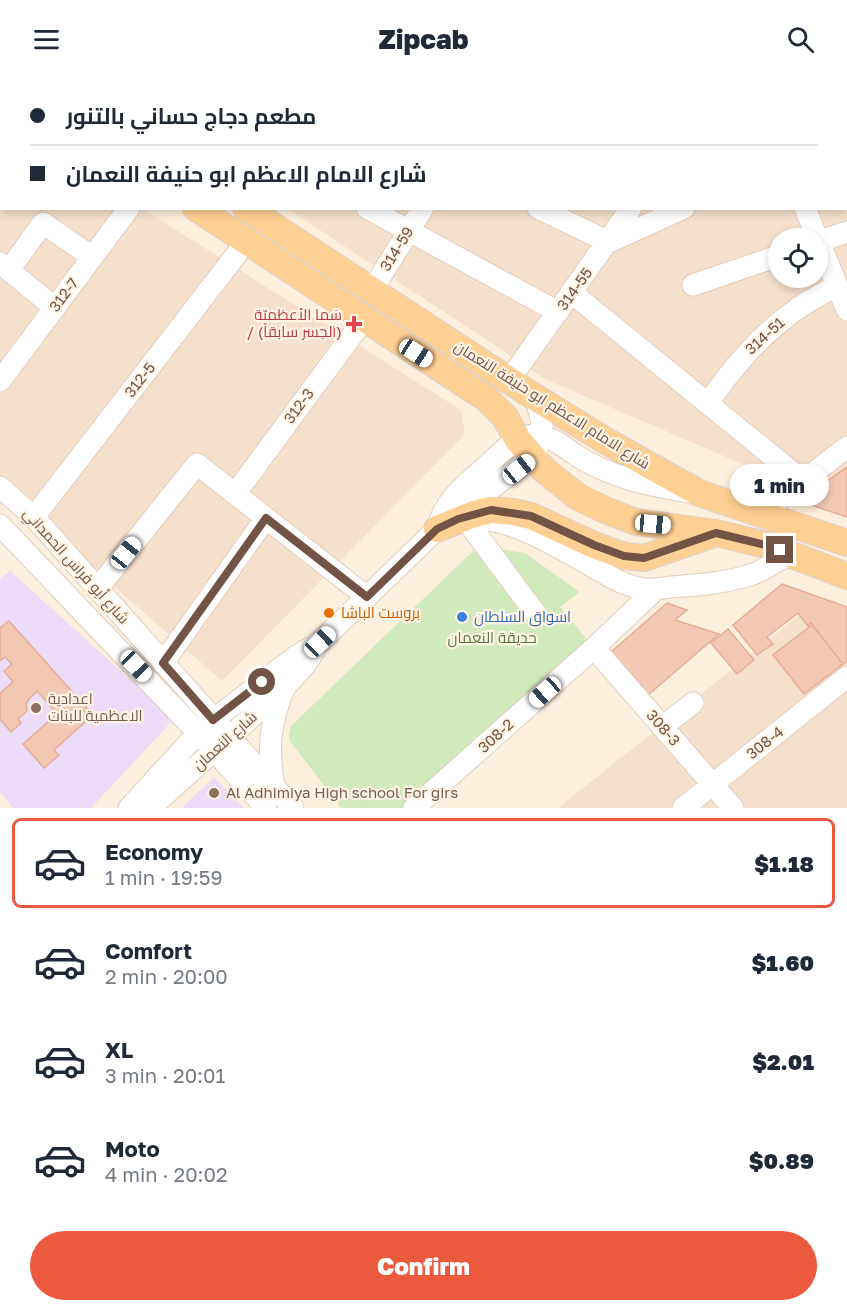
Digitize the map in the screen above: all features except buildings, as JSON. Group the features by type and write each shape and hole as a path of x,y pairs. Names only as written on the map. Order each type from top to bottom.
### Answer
{"main road":[{"name":"شارع الامام الاعظم ابو حنيفة النعمان","path":"199,210 487,399 531,444 543,469 578,497 636,522 671,525 766,545 847,576"},
{"name":"شارع الامام الاعظم ابو حنيفة النعمان","path":"251,210 533,396 606,441 699,493 847,543"},
{"path":"437,529 464,517 491,510 514,512 539,519 614,552 644,558 716,533"}],"street":[{"name":"312-7","path":"1,376 127,210"},
{"path":"372,210 558,312"},
{"name":"314-59","path":"372,290 422,210"},
{"path":"542,210 609,242 680,210"},
{"name":"314-55","path":"517,369 630,210"},
{"path":"806,210 813,228"},
{"path":"55,308 5,267 43,223 92,257"},
{"path":"828,237 847,232"},
{"name":"312-5","path":"34,517 246,242"},
{"path":"693,285 768,259"},
{"path":"828,264 847,310"},
{"name":"314-51","path":"708,403 733,367 763,335 797,308 837,285"},
{"path":"572,293 803,481"},
{"name":"312-3","path":"235,494 364,319"},
{"path":"531,444 542,415 533,396"},
{"path":"531,444 550,439 606,471 664,488 699,493"},
{"name":"شارع النعمان","path":"129,808 206,726 295,657 320,642 367,597 437,529 443,512 454,495 531,444"},
{"path":"760,514 847,447"},
{"path":"97,588 197,464 367,597"},
{"name":"شارع أبو فراس الحمداني","path":"0,487 34,517 163,663 206,726"},
{"path":"464,517 513,526 542,538 617,580 643,589 741,578 774,561 794,555"},
{"path":"464,517 536,614"},
{"path":"163,663 266,518"},
{"name":"شارع أبو فراس الحمداني","path":"3,534 206,726 222,744 266,808"},
{"name":"308-2","path":"414,808 594,648 656,589"},
{"name":"شارع النعمان","path":"150,808 284,688 305,665 320,642"},
{"name":"308-3","path":"594,648 733,808"},
{"name":"308-4","path":"683,808 847,677"},
{"path":"274,787 270,762 270,737 275,712 284,688"},
{"path":"662,727 693,703"},
{"name":"شارع أبو فراس الحمداني","path":"222,744 274,787 293,808"}],"shaded area":[{"path":"0,210 145,210 461,410 465,434 222,681 11,496 0,506"},
{"path":"290,210 847,210 847,509 547,380"},
{"path":"10,571 174,719 91,808 13,808 0,792 0,579"},
{"path":"815,603 847,613 847,808 558,808"},
{"name":"Al Adhimiya High school For girs","path":"214,777 244,808 182,808"}],"green space":[{"name":"حديقة النعمان","path":"499,549 525,553 580,592 560,607 594,648 408,808 341,808 290,741 291,726 473,551"}],"place":[{"name":"سَما الأعظميّة / (الجسر سابقاً)","path":"354,324"},
{"name":"بروست الباشا","path":"329,613"},
{"name":"اسواق السلطان","path":"462,617"},
{"name":"اعدادية الاعظمية للبنات","path":"36,708"},
{"name":"Al Adhimiya High school For girs","path":"214,793"}],"route":[{"path":"262,682 213,720 163,663 266,518 367,597 437,529 458,519 491,510 531,516 624,556 644,558 716,533 780,550"}]}
